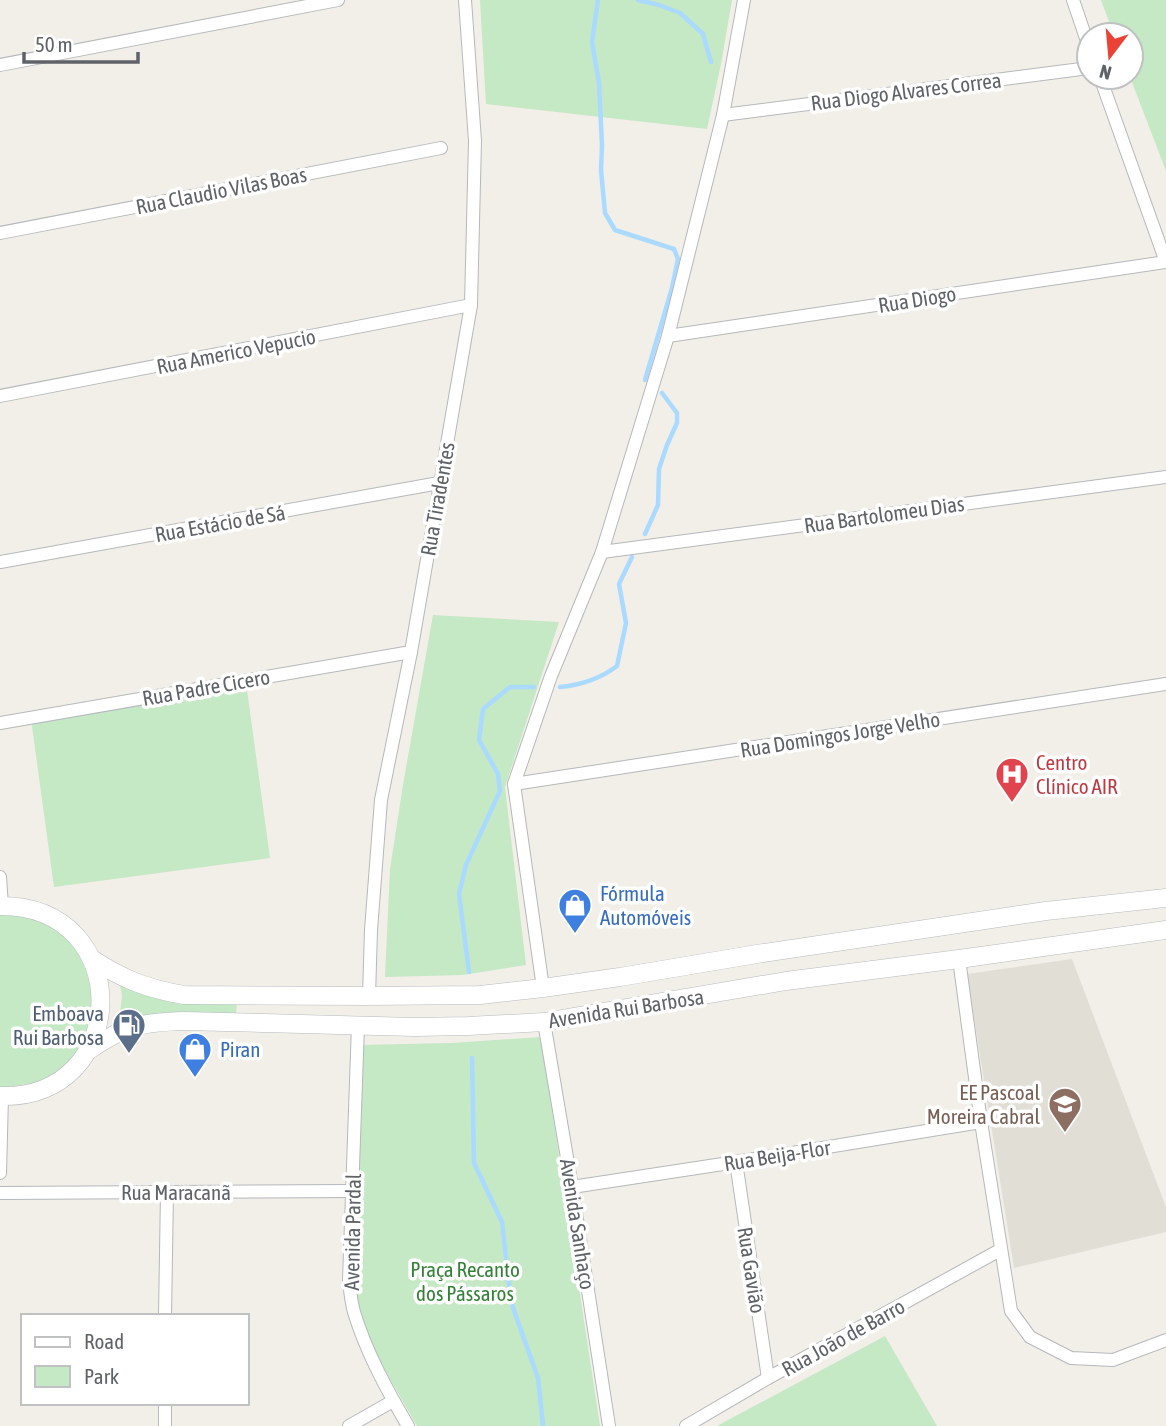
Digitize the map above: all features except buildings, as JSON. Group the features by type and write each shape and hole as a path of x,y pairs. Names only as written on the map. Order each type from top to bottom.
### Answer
{"main road":[{"name":"Avenida Rui Barbosa","path":"92,959 136,984 184,995 480,995 543,988 1046,911 1166,898"},
{"path":"1,906 44,914 72,932 92,959 102,989 100,1021 89,1050 73,1070 52,1085 28,1094 1,1096"},
{"name":"Avenida Rui Barbosa","path":"89,1050 127,1028 154,1022 468,1026 544,1022 786,981 959,960 1166,930"}],"street":[{"path":"0,65 338,0"},
{"name":"Rua Tiradentes","path":"369,996 381,800 411,652 471,305 475,141 465,0"},
{"path":"543,988 514,784 551,676 602,552 667,337 723,115 744,0"},
{"path":"1073,0 1080,21"},
{"name":"Rua Diogo Alvares Correa","path":"723,115 1075,70"},
{"path":"1105,91 1166,262"},
{"name":"Rua Claudio Vilas Boas","path":"0,233 441,148"},
{"name":"Rua Diogo","path":"667,337 1166,262"},
{"name":"Rua Americo Vepucio","path":"0,396 471,305"},
{"name":"Rua Bartolomeu Dias","path":"602,552 1166,477"},
{"name":"Rua Estácio de Sá","path":"0,562 439,483"},
{"name":"Rua Padre Cicero","path":"0,723 411,652"},
{"name":"Rua Domingos Jorge Velho","path":"514,784 1166,684"},
{"path":"0,877 1,906"},
{"path":"959,960 1011,1311 1030,1337 1071,1358 1113,1360 1166,1340"},
{"name":"Avenida Sanhaço","path":"544,1022 609,1426"},
{"name":"Avenida Pardal","path":"358,1025 349,1280 353,1310 365,1343 408,1426"},
{"path":"0,1173 1,1096"},
{"name":"Rua Beija-Flor","path":"572,1187 981,1122"},
{"name":"Rua Gavião","path":"736,1162 768,1378"},
{"name":"Rua Maracanã","path":"0,1193 352,1191"},
{"path":"166,1314 167,1192"},
{"name":"Rua João de Barro","path":"687,1426 768,1378 1000,1250"},
{"path":"349,1426 393,1401"},
{"path":"164,1426 165,1405"}],"shaded area":[{"name":"EE Pascoal Moreira Cabral","path":"1072,959 1166,1207 1166,1232 1014,1268 967,974"}],"green space":[{"path":"480,0 732,0 707,129 486,104"},
{"path":"1101,0 1166,0 1166,171 1135,91 1145,91 1145,21 1109,21"},
{"path":"433,615 559,622 505,787 526,965 463,975 385,977 390,869"},
{"path":"247,690 270,858 54,887 31,719"},
{"path":"12,913 41,919 66,934 86,956 98,1013 72,1064 48,1081 0,1088 0,915"},
{"path":"120,984 237,1001 236,1015 162,1014 119,1023 122,996"},
{"name":"Praça Recanto dos Pássaros","path":"541,1037 600,1426 417,1426 368,1341 358,1310 354,1284 360,1045"},
{"path":"885,1336 937,1426 717,1426"}],"waterway":[{"path":"598,0 592,42 599,83 605,213 615,230 674,249 678,259 645,380"},
{"path":"638,0 680,13 703,34 711,62"},
{"path":"645,534 658,505 659,469 677,423 677,413 662,393"},
{"path":"560,687 590,681 617,666 626,623 619,584 632,557"},
{"path":"469,972 459,894 466,865 500,791 498,774 479,740 483,709 510,687 534,687"},
{"path":"472,1058 474,1163 502,1222 511,1302 538,1378 543,1426"}],"place":[{"name":"Centro Clínico AIR","path":"1012,804"},
{"name":"Fórmula Automóveis","path":"575,935"},
{"name":"Emboava Rui Barbosa","path":"129,1055"},
{"name":"Piran","path":"195,1079"},
{"name":"EE Pascoal Moreira Cabral","path":"1065,1134"}]}
